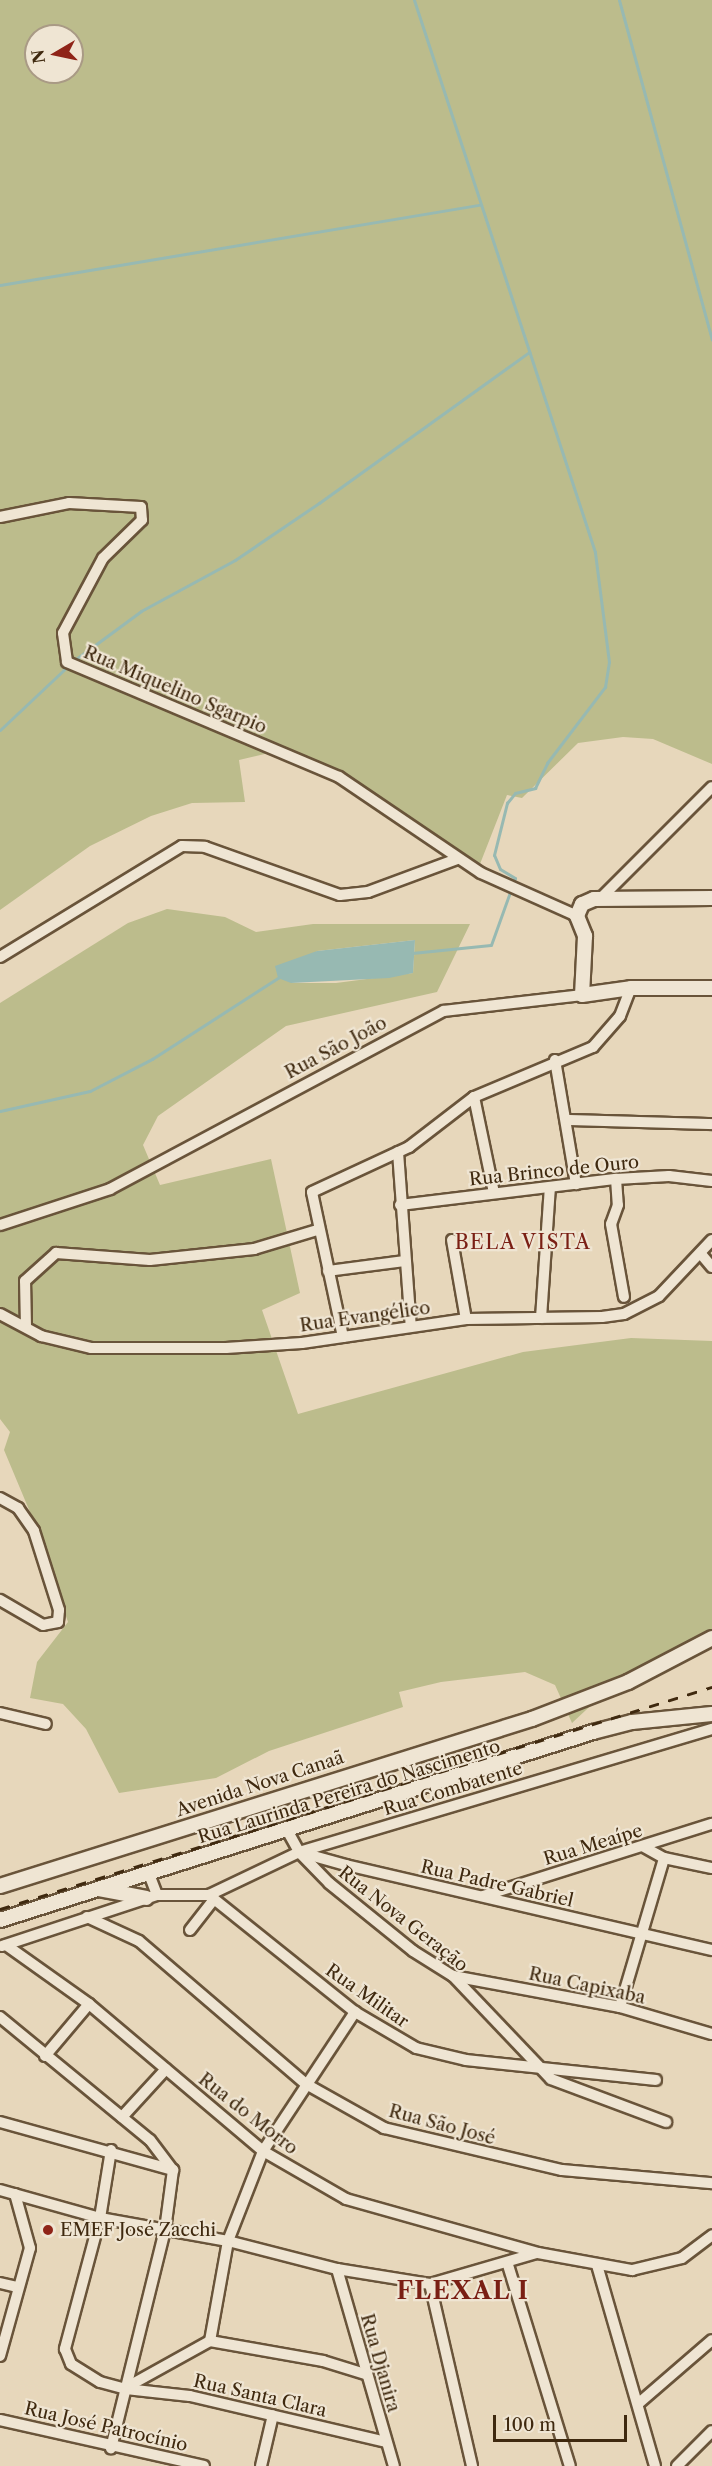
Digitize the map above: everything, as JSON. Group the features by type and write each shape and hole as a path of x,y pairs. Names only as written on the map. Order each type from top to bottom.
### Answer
{"street":[{"name":"Rua Miquelino Sgarpio","path":"0,517 69,503 141,507 142,520 103,558 63,633 67,662 339,777 457,859 577,916"},
{"path":"600,899 712,787"},
{"path":"0,957 182,846 205,847 340,895 368,892 457,859"},
{"path":"582,995 585,936 577,916 582,904 600,899 712,898"},
{"path":"343,1337 309,1196 315,1189 398,1152 474,1097 599,1042 620,1016 631,988"},
{"name":"Rua São João","path":"0,1225 110,1189 444,1011 631,988 712,988"},
{"path":"555,1060 576,1184"},
{"path":"474,1097 494,1193"},
{"path":"566,1120 712,1124"},
{"path":"398,1152 400,1205 411,1327"},
{"name":"Rua Brinco de Ouro","path":"400,1205 616,1179 669,1176 712,1181"},
{"path":"616,1179 618,1205 611,1224 624,1298"},
{"path":"541,1318 550,1187"},
{"path":"26,1327 25,1281 56,1252 150,1260 254,1249 318,1230"},
{"path":"452,1240 466,1319"},
{"name":"Rua Evangélico","path":"0,1314 57,1342 92,1348 226,1347 343,1337 466,1319 602,1317 639,1308 659,1296 712,1240"},
{"path":"701,1254 712,1267"},
{"path":"327,1271 405,1261"},
{"path":"0,1498 18,1508 34,1531 59,1610 58,1622 42,1624 0,1600"},
{"name":"Avenida Nova Canaã","path":"0,1886 532,1719 628,1682 712,1638"},
{"path":"0,1713 46,1724"},
{"name":"Rua Laurinda Pereira do Nascimento","path":"0,1920 603,1730 712,1714"},
{"name":"Rua Combatente","path":"211,1897 299,1851 712,1729"},
{"name":"Rua Meaípe","path":"483,1896 712,1824"},
{"path":"287,1830 299,1851"},
{"path":"644,1847 664,1858 712,1868"},
{"name":"Rua Padre Gabriel","path":"299,1851 712,1950"},
{"name":"Rua Nova Geração","path":"299,1851 329,1883 413,1951 453,1976 540,2067 567,2088 666,2122"},
{"path":"620,2007 645,1933 664,1858"},
{"path":"149,1874 151,1897"},
{"path":"99,1889 151,1897 211,1897"},
{"path":"3,1946 151,1897"},
{"path":"190,1930 211,1897"},
{"name":"Rua Militar","path":"211,1897 355,2012 416,2048 466,2060 656,2080"},
{"name":"Rua São José","path":"87,1917 139,1941 306,2084 384,2128 435,2144 562,2170 712,2183"},
{"name":"Rua do Morro","path":"3,1946 89,2004 263,2151 346,2199 537,2253 632,2270 660,2267 691,2253 712,2235"},
{"name":"Rua Capixaba","path":"453,1976 620,2007 712,2034"},
{"path":"45,2055 89,2004"},
{"path":"210,2341 228,2241 263,2151 355,2012"},
{"path":"0,2018 150,2140 173,2170 165,2230 111,2448"},
{"path":"122,2117 166,2070"},
{"path":"0,2122 173,2170"},
{"path":"100,2218 111,2151"},
{"path":"0,2190 100,2218 228,2241 337,2269 430,2284 508,2265 537,2253"},
{"path":"0,2356 30,2244 15,2193"},
{"name":"Rua Santa Clara","path":"100,2218 66,2358 79,2371 126,2388 190,2396 386,2442"},
{"path":"508,2265 570,2466"},
{"path":"597,2265 656,2466"},
{"name":"Rua Djanira","path":"337,2269 365,2374 394,2466"},
{"path":"0,2283 17,2287"},
{"path":"430,2284 472,2466"},
{"path":"639,2403 712,2340"},
{"path":"126,2388 210,2341 323,2361 365,2374"},
{"path":"261,2466 273,2415"},
{"name":"Rua José Patrocínio","path":"0,2420 111,2448 204,2466"},
{"path":"677,2466 712,2431"}],"green space":[{"path":"0,0 712,0 712,764 653,739 623,737 578,743 522,798 507,795 480,864 289,752 273,752 239,760 245,802 192,803 151,816 90,846 0,910"},
{"path":"167,909 225,917 256,932 313,924 470,924 437,992 286,1026 158,1116 143,1145 160,1185 271,1159 300,1293 262,1310 298,1414 523,1352 631,1338 712,1341 712,1633 614,1684 572,1723 555,1685 525,1672 441,1682 399,1692 403,1707 269,1751 216,1778 119,1793 86,1729 63,1704 30,1698 37,1662 68,1622 35,1524 4,1450 10,1432 0,1419 0,1003 128,923","holes":["415,940 413,973 336,983 291,983 317,951"]}],"water":[{"path":"415,940 413,973 389,978 291,983 278,978 275,966 317,951"}],"waterway":[{"path":"412,953 491,945 515,878 500,869 494,855 507,803 515,793 535,788 547,763 605,687 609,662 595,552 414,0"},
{"path":"619,0 712,340"},
{"path":"0,285 480,205"},
{"path":"76,659 141,611 235,560 319,503 529,352"},
{"path":"0,730 68,666"},
{"path":"0,1111 90,1091 152,1059 279,977"}],"railway":[{"path":"0,1909 712,1687"}],"place":[{"name":"EMEF José Zacchi","path":"48,2230"}],"district":[{"name":"BELA VISTA","path":"523,1242"},
{"name":"FLEXAL I","path":"463,2291"}]}
